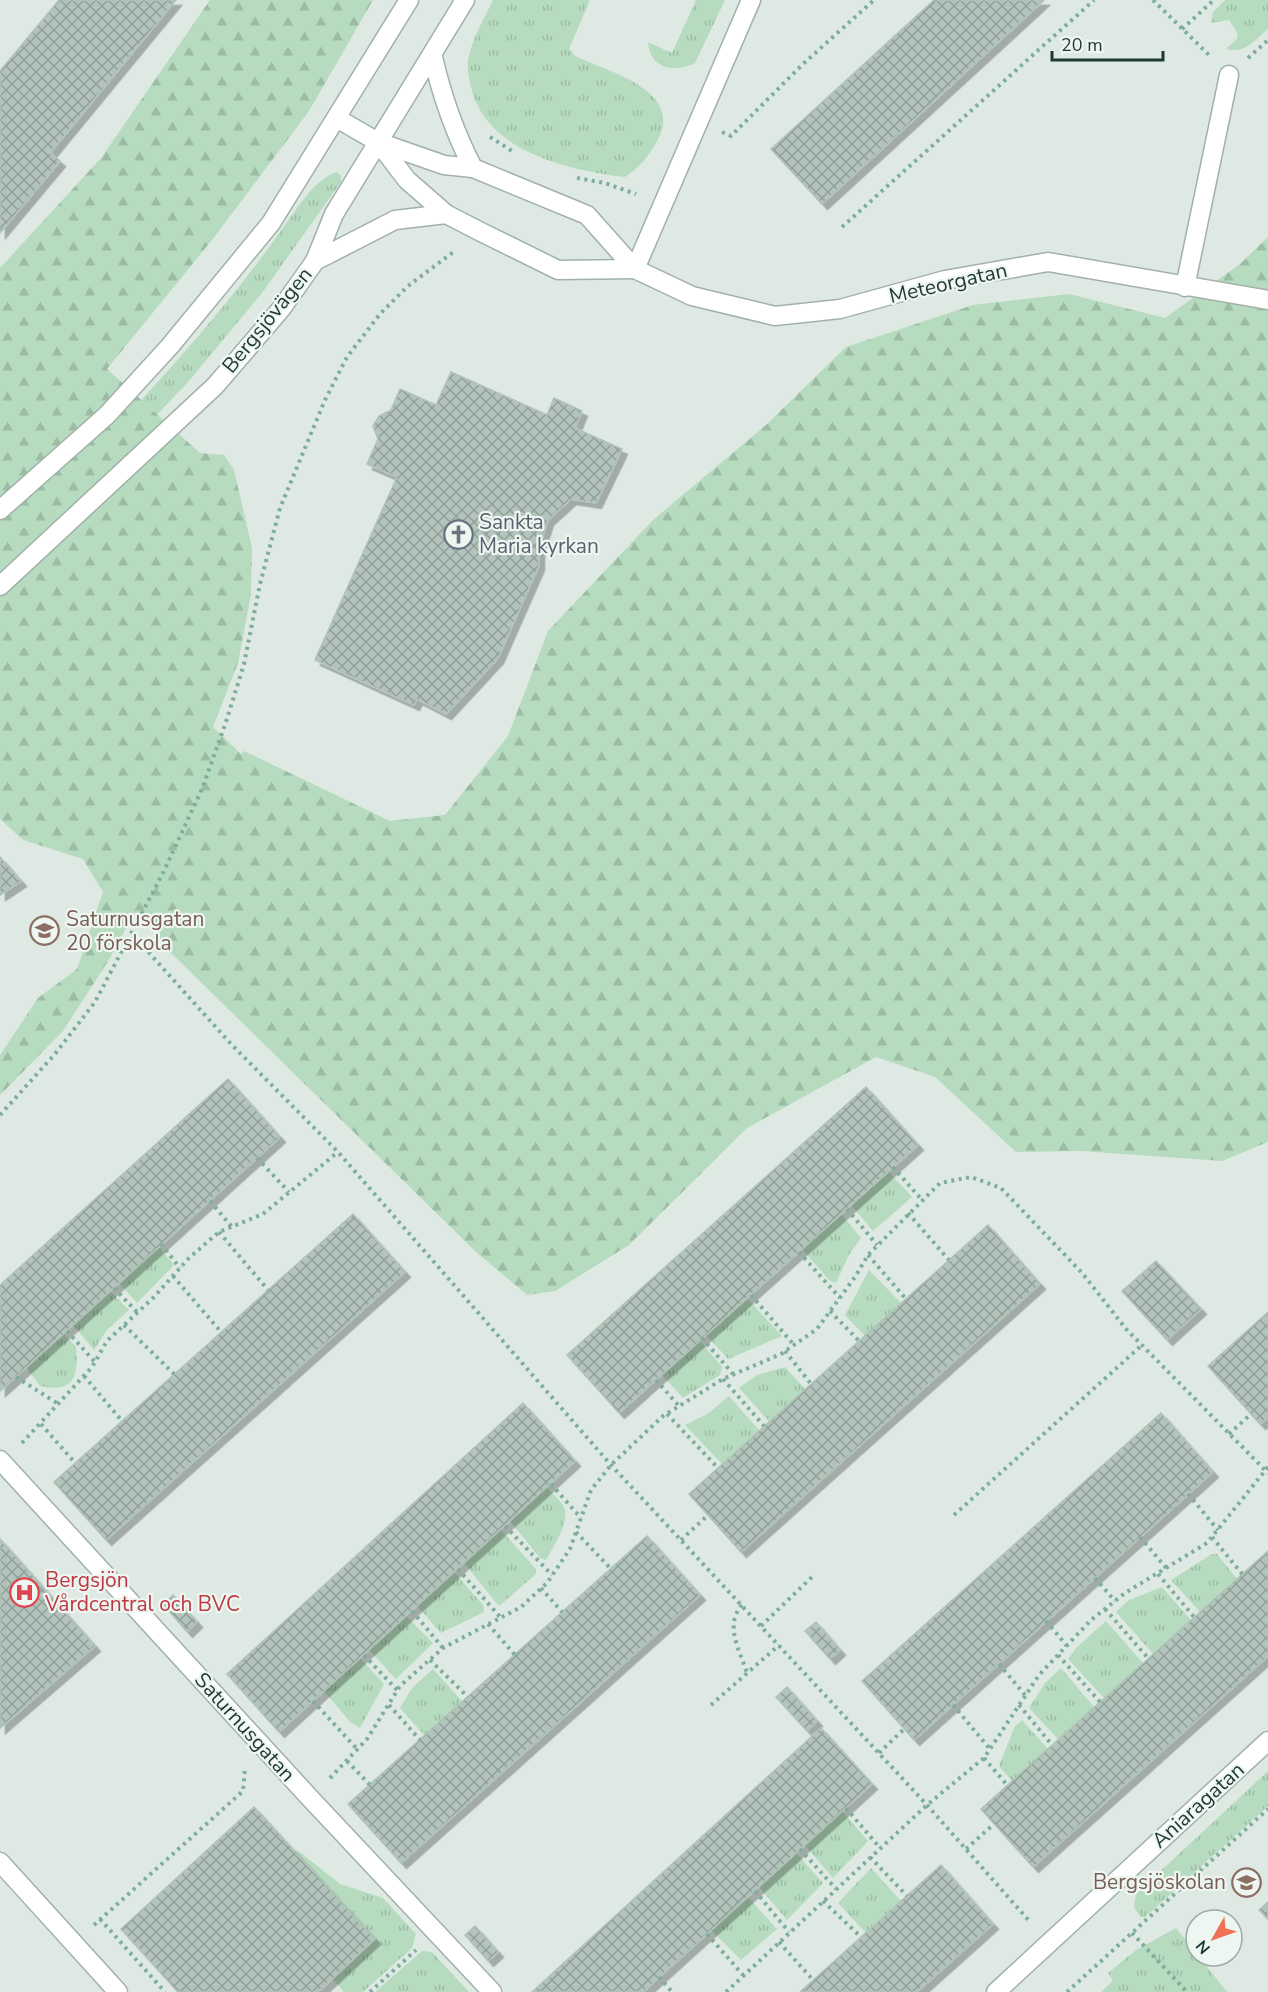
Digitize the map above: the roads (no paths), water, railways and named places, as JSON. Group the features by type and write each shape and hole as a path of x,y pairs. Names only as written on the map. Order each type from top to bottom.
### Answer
{"street":[{"path":"0,510 106,415 170,346 271,223 338,119 410,0"},
{"name":"Bergsjövägen","path":"0,586 214,386 280,309 315,261 334,214 433,57 465,0"},
{"path":"635,269 751,0"},
{"path":"433,57 442,98 454,132 473,168"},
{"path":"1185,287 1229,75"},
{"name":"Meteorgatan","path":"338,119 378,142 444,165 473,168 587,215 635,269 692,296 775,316 840,309 945,280 1048,262 1268,300"},
{"name":"Meteorgatan","path":"378,142 407,180 446,214 479,231 558,270 635,269"},
{"path":"315,261 394,220 446,214"},
{"name":"Saturnusgatan","path":"1,1462 492,1992"},
{"name":"Aniaragatan","path":"996,1992 1268,1741"},
{"path":"0,1862 118,1992"}],"place":[{"name":"Sankta Maria kyrkan","path":"458,534"},
{"name":"Saturnusgatan 20 förskola","path":"45,931"},
{"name":"Bergsjön Vårdcentral och BVC","path":"24,1592"},
{"name":"Bergsjöskolan","path":"1247,1882"}]}
